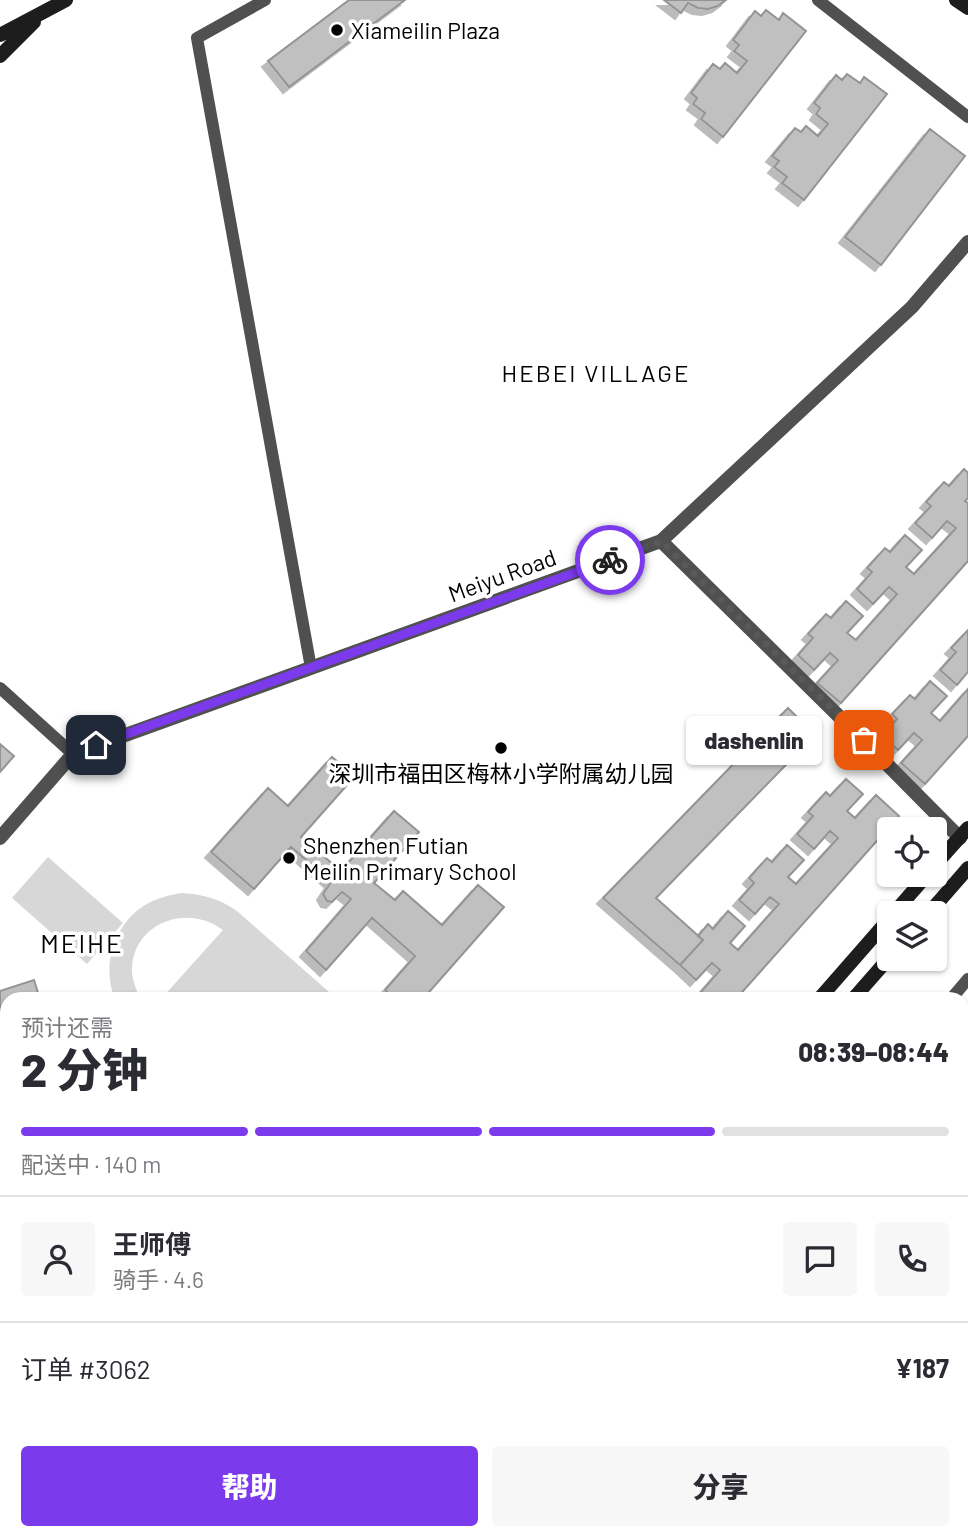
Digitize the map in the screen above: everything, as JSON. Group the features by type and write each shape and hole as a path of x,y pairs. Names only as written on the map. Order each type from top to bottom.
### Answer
{"main road":[{"path":"0,35 66,0"},
{"path":"956,0 968,8"},
{"path":"0,56 45,11"},
{"path":"947,852 964,833"},
{"path":"940,901 967,871"},
{"path":"904,901 917,887"},
{"path":"825,992 877,933"},
{"path":"859,992 878,971"}],"street":[{"name":"Meiyu Road","path":"72,754 661,541 912,307 968,242"},
{"path":"661,541 864,740 964,833"},
{"path":"0,838 72,754"}],"lane":[{"path":"265,0 197,38 312,668"},
{"path":"818,0 968,117"},
{"path":"0,688 72,754"}],"shaded area":[{"path":"48,857 123,923 87,964 12,898"},
{"path":"182,893 224,903 237,911 329,992 167,992 223,930 193,918 177,918 150,930 140,942 134,956 132,973 137,992 113,992 109,973 110,960 118,934 134,913 163,897"}],"building":[{"name":"Xiameilin Plaza","path":"349,0 405,0 289,87 268,61"},
{"path":"664,0 726,0 708,9 688,3 681,13"},
{"path":"766,10 779,20 783,13 806,31 723,137 701,119 705,113 693,104 697,98 691,93 713,64 720,69 725,63 737,73 747,61 734,51 739,45 733,40 755,11 761,16"},
{"path":"847,74 860,83 864,77 887,94 804,200 782,183 787,177 774,167 779,161 772,156 795,128 801,132 806,126 818,136 828,124 816,114 820,108 814,103 836,75 842,80"},
{"path":"930,129 965,156 881,265 845,237"},
{"path":"964,469 968,473 968,498 965,501 968,503 968,561 841,703 817,683 838,660 830,653 814,670 798,655 813,638 808,634 826,614 831,618 846,601 863,616 847,633 856,640 897,594 889,587 873,604 857,589 872,572 867,568 885,548 890,552 905,535 922,550 906,567 914,574 956,528 947,521 932,538 915,523 931,506 926,502 944,482 949,486"},
{"path":"968,630 968,672 957,685 940,670 956,652 951,648"},
{"path":"930,681 947,696 931,713 940,721 968,689 968,736 925,784 901,763 922,740 914,733 898,750 882,736 897,719 892,714 910,695 915,699"},
{"path":"788,708 815,735 656,898 703,940 680,965 603,898"},
{"path":"0,744 14,756 0,772"},
{"path":"332,757 355,776 301,837 341,871 394,811 419,832 374,883 395,900 403,891 442,925 478,885 504,907 429,992 385,990 415,956 372,918 326,970 306,951 351,899 342,892 332,902 327,901 323,894 331,882 291,847 254,889 211,852 268,788 288,806"},
{"path":"846,779 863,794 847,811 855,818 876,795 899,816 877,817 877,841 742,992 701,992 720,970 712,963 696,980 680,965 703,940 698,936 708,924 713,929 728,911 745,926 730,943 738,950 779,904 770,897 755,914 739,900 754,883 749,878 767,858 772,862 787,845 804,860 788,877 796,884 838,838 830,831 814,849 797,834 813,816 808,812 826,792 830,796"},
{"path":"34,980 38,992 0,992"}],"way so far":[{"path":"610,560 661,541 864,740"}],"place":[{"name":"Xiameilin Plaza","path":"337,30"},
{"name":"dashenlin","path":"864,740"},
{"name":"深圳市福田区梅林小学附属幼儿园","path":"501,748"},
{"name":"Shenzhen Futian Meilin Primary School","path":"289,858"}],"district":[{"name":"HEBEI VILLAGE","path":"596,372"},
{"name":"MEIHE","path":"82,942"}],"route":[{"path":"96,745 610,560"}]}
